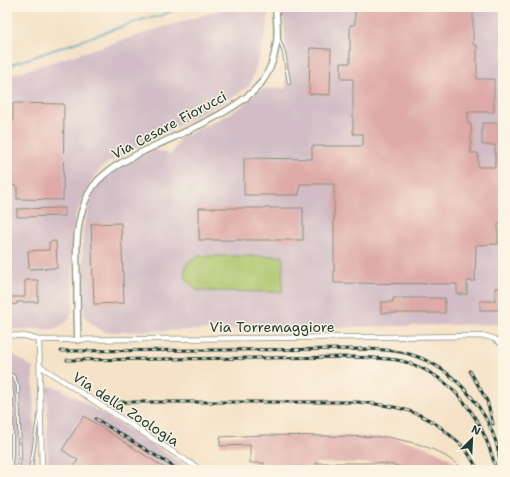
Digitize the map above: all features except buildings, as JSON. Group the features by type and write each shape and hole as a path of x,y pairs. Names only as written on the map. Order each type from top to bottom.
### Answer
{"street":[{"name":"Via Cesare Fiorucci","path":"78,340 77,238 80,215 90,191 100,178 114,167 225,112 261,82 269,69 275,53 277,34 276,7"},
{"name":"Via Torremaggiore","path":"7,335 25,336 39,340 486,336 495,339 503,345"},
{"path":"39,340 42,470"},
{"name":"Via della Zoologia","path":"40,366 201,470"}],"lane":[{"path":"277,34 284,53 289,83"},
{"path":"7,372 14,377 18,387 20,460 16,470"},
{"path":"7,382 10,384 12,392 12,455 10,470"},
{"path":"30,470 34,456 34,438 40,407"}],"shaded area":[{"path":"229,7 268,7 268,23 262,49 250,85 238,94 109,162 98,171 91,181 75,217 72,236 73,308 70,318 57,329 7,329 7,76"},
{"path":"282,7 503,7 503,324 105,332 88,321 84,314 83,231 90,200 101,182 114,171 134,159 155,150 171,155 180,138 240,108 261,89 286,88 286,43"},
{"path":"7,350 33,368 35,470 7,470"},
{"path":"47,386 62,389 193,470 48,470"}],"green space":[{"path":"199,256 283,256 282,292 200,291 190,283 186,278 185,273 187,263"}],"waterway":[{"path":"7,66 147,18 158,17 180,7"}],"railway":[{"path":"61,351 369,349 389,350 409,354 427,361 444,371 459,383 472,398 492,432 498,451 501,470"},
{"path":"67,360 355,357 402,361 437,377 451,388 464,402 475,417 484,434 496,470"},
{"path":"470,371 487,401 493,424"},
{"path":"118,402 357,402 395,407 419,415 441,427 463,447 478,470"},
{"path":"96,419 179,470"}]}
